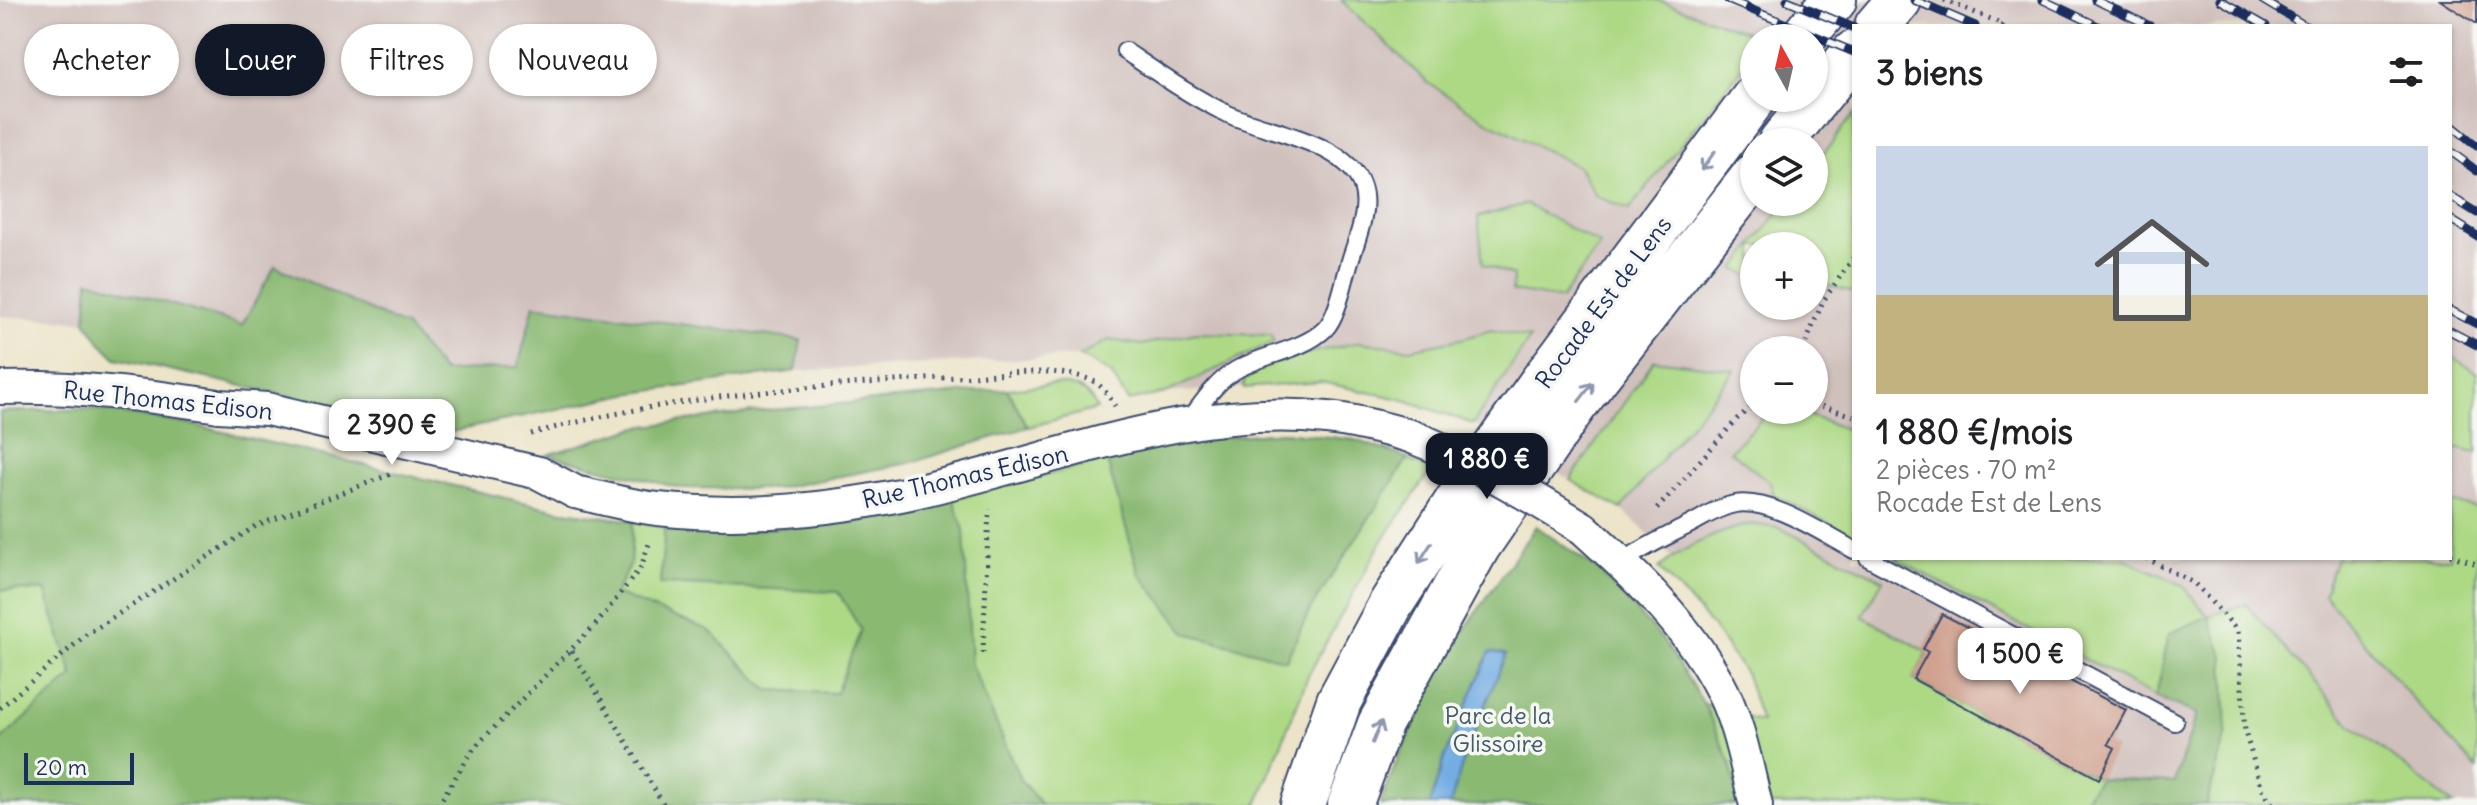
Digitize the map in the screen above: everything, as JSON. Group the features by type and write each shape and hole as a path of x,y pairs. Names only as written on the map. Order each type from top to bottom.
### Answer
{"highway":[{"path":"1814,24 1834,0"},
{"path":"1879,24 1899,0"},
{"path":"1792,128 1852,55"},
{"name":"Rocade Est de Lens","path":"1303,805 1339,701 1391,604 1458,500 1542,382 1744,112"},
{"name":"Rocade Est de Lens","path":"1350,805 1380,724 1478,546 1574,406 1740,194"}],"street":[{"name":"Rue Thomas Edison","path":"0,388 52,386 99,389 219,406 267,409 539,473 575,492 656,509 745,514 787,512 906,493 1125,436 1186,424 1240,417 1290,416 1368,424 1456,454 1504,479 1583,528 1621,563 1678,623 1718,682 1739,737 1756,805"}],"lane":[{"path":"1125,51 1166,79 1230,114 1335,155 1352,169 1365,199 1361,224 1332,322 1310,339 1236,370 1220,382 1186,424"},
{"path":"1621,563 1649,543 1738,503 1760,506 1789,516 1852,549"},
{"path":"1872,560 2175,722"}],"path":[{"path":"1947,1 2003,24"},
{"path":"1809,336 1823,301 1852,260"},
{"path":"527,435 636,410 749,393 821,385 1031,373 1070,375 1093,381 1106,392 1119,414"},
{"path":"1828,408 1852,415"},
{"path":"1668,498 1740,416"},
{"path":"0,708 87,634 256,526 336,493 401,471"},
{"path":"983,653 991,472"},
{"path":"438,805 474,748 572,651 641,567 656,509"},
{"path":"2452,556 2477,564"},
{"path":"2150,560 2194,583 2238,631 2245,732 2262,789 2273,805"},
{"path":"572,651 664,805"}],"shaded area":[{"path":"0,0 2477,0 2477,805 1973,805 1892,764 1621,509 1473,424 1405,400 1321,382 1166,393 1128,401 1111,374 1080,356 796,371 627,394 451,432 116,358 86,321 0,316"}],"green space":[{"path":"1341,0 1657,0 1740,30 1740,70 1629,210 1596,196 1579,167 1485,120 1427,82"},
{"path":"1852,117 1852,292 1828,286 1828,232 1763,232 1775,216 1828,216 1828,148"},
{"path":"1526,204 1600,245 1561,299 1512,291 1513,276 1483,264 1478,217"},
{"path":"275,266 406,327 443,372 518,367 534,305 801,340 796,371 627,394 451,432 116,358 86,321 89,280 242,325"},
{"path":"1491,330 1530,338 1473,424 1405,400 1321,382 1244,388 1244,375 1291,357 1360,342 1410,349"},
{"path":"1195,333 1271,335 1274,342 1166,393 1128,401 1111,374 1080,356 1109,340 1142,345"},
{"path":"2452,356 2477,373 2477,453 2452,447"},
{"path":"1654,360 1735,370 1621,509 1570,480"},
{"path":"1054,384 1080,389 1097,409 1028,427 1007,389"},
{"path":"1007,389 1028,427 909,463 774,489 680,488 547,455 638,427 761,411"},
{"path":"93,409 189,424 557,510 691,529 802,527 901,511 1187,440 1283,432 1355,440 1432,469 1379,546 1309,674 1257,805 0,805 0,412"},
{"path":"93,409 189,424 557,510 633,521 630,565 615,594 709,630 768,690 836,693 861,630 838,592 660,584 665,525 737,530 810,525 953,498 964,530 971,665 1021,781 1042,805 0,805 0,741 73,676 45,591 0,590 0,412"},
{"path":"1828,422 1852,431 1852,536 1773,494 1770,482 1730,451 1757,424"},
{"path":"1283,432 1355,440 1408,458 1311,608 1286,660 1187,633 1139,573 1106,458 1187,440"},
{"path":"2452,502 2477,508 2477,769 2417,704 2324,595 2335,560 2452,560"},
{"path":"1751,524 1780,528 1883,580 1862,616 1928,652 1913,679 2099,779 2080,805 1380,805 1399,756 1452,648 1566,661 1761,722 1746,675 1711,625 1659,568 1702,541"},
{"name":"Parc de la Glissoire","path":"1536,526 1599,571 1663,640 1704,704 1729,759 1740,805 1450,805 1463,761 1505,654 1490,652 1444,759 1430,805 1380,805 1399,756 1452,648"},
{"path":"1898,560 2128,560 2183,585 2208,616 2246,604 2351,725 2454,805 2206,805 2227,733 2169,634 2156,697"},
{"path":"2208,616 2224,657 2227,733 2206,805 2080,805 2099,779 2174,782 2197,714 2156,697 2169,634"}],"water":[{"path":"1490,652 1506,654 1463,761 1450,805 1430,805 1444,759"}],"building":[{"path":"2440,0 2477,0 2477,24"},
{"path":"1942,614 2126,710 2108,744 2115,748 2099,779 1913,679 1928,652 1923,649"}],"railway":[{"path":"1728,0 1852,51"},
{"path":"1787,0 1852,27"},
{"path":"1914,0 1970,24"},
{"path":"2043,0 2094,24"},
{"path":"2095,0 2146,24"},
{"path":"2220,0 2262,24"},
{"path":"2262,0 2303,24"},
{"path":"2452,126 2477,146"},
{"path":"2452,152 2477,171"},
{"path":"2452,197 2477,213"},
{"path":"2452,220 2477,236"},
{"path":"2452,311 2477,324"},
{"path":"2452,332 2477,345"}]}
